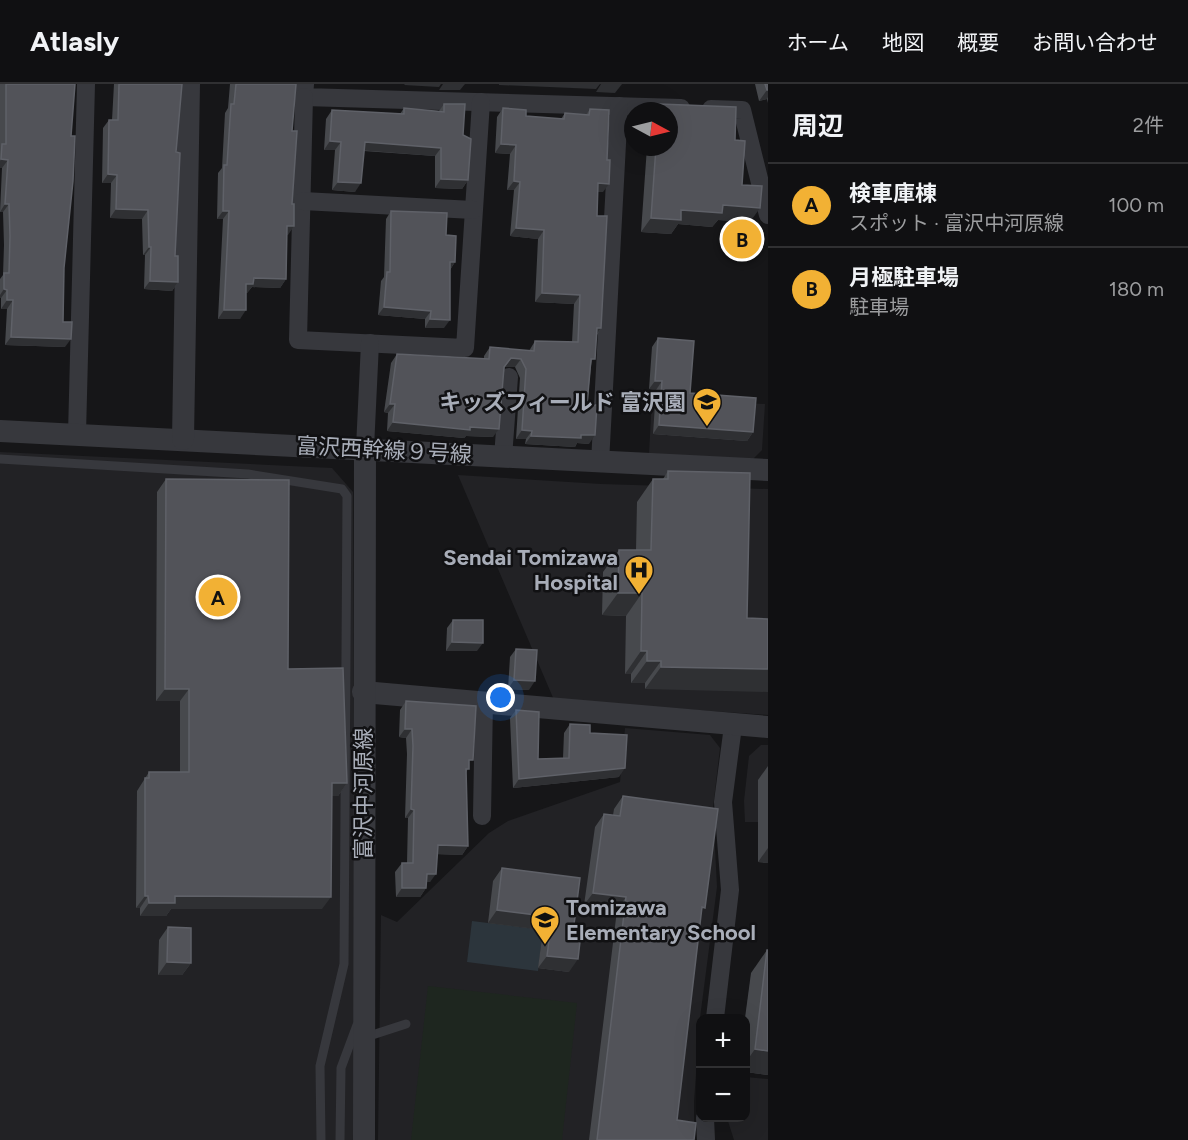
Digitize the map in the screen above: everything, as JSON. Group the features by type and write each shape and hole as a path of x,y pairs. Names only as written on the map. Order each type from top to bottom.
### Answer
{"street":[{"path":"77,434 86,84"},
{"path":"183,439 189,84"},
{"path":"481,102 465,348 298,340 305,90 481,102 742,110 768,215"},
{"path":"600,463 619,106"},
{"path":"303,201 473,210"},
{"path":"365,448 370,344"},
{"path":"503,457 509,377"},
{"name":"富沢西幹線９号線","path":"0,431 365,448 600,463 768,469"},
{"name":"富沢中河原線","path":"363,1140 365,448"},
{"path":"363,692 732,726 768,727"},
{"path":"482,816 484,702"},
{"path":"715,1014 730,890 723,802 732,726"},
{"path":"705,1122 706,1140"}],"lane":[{"path":"0,459 248,474 342,489 347,496 344,964 320,1066 321,1140"},
{"path":"340,1140 340,1068 364,1006"},
{"path":"364,1037 406,1024"}],"shaded area":[{"name":"キッズフィールド 富沢園","path":"652,398 765,404 762,450 753,459 649,454"},
{"path":"0,452 332,468 353,492 353,1140 0,1140"},
{"name":"Sendai Tomizawa Hospital","path":"458,475 601,484 768,489 768,715 554,700"},
{"name":"Tomizawa Elementary School","path":"625,728 710,735 720,748 713,808 717,887 701,1014 696,1014 694,1140 378,1140 381,915 397,922 489,833 508,821 620,782"},
{"path":"761,745 768,745 768,822 745,822 744,801 749,756"},
{"path":"472,921 543,930 538,971 467,962"},
{"path":"428,986 577,1003 562,1140 411,1140"},
{"path":"750,1077 768,1079 768,1140 734,1140 728,1122 750,1122"}],"building":[{"path":"6,84 75,84 71,136 75,136 73,181 64,268 63,322 72,322 71,339 11,337 13,300 7,300 7,290 4,289 4,273 9,273 9,204 5,204 8,160 1,159 2,144 6,144"},
{"path":"119,84 182,84 176,152 180,153 175,256 178,256 178,282 150,281 151,247 149,247 148,210 116,209 117,175 108,174 109,120 118,120"},
{"path":"236,84 296,84 292,131 297,131 292,204 294,204 294,226 287,226 286,279 254,278 253,284 246,284 246,310 224,310 229,211 223,211 224,165 227,165 231,104 234,104"},
{"path":"444,104 465,104 463,135 471,139 468,180 441,179 441,148 365,142 361,183 338,182 341,142 330,141 332,110 404,114 404,108 444,112"},
{"path":"678,105 736,107 735,140 745,141 742,185 762,186 760,208 723,205 722,213 681,210 681,220 651,218 655,156 678,156"},
{"path":"503,108 526,110 526,116 564,119 565,113 589,115 590,109 609,110 607,160 610,160 609,184 598,183 597,216 607,216 601,328 597,328 595,359 591,359 587,405 597,405 595,435 581,435 581,438 531,436 532,431 522,430 526,369 521,359 511,358 504,367 499,429 470,427 470,430 393,422 395,404 390,404 397,354 489,359 490,347 534,351 535,341 578,342 580,295 542,293 544,230 516,228 520,182 514,181 516,145 501,144"},
{"path":"391,211 447,213 446,235 456,236 455,262 450,262 450,320 430,319 431,311 384,307 387,272 390,272"},
{"path":"658,338 694,341 690,393 756,398 753,432 659,425 662,381 655,381"},
{"path":"668,471 750,473 747,618 768,619 768,669 661,667 661,661 647,661 647,651 641,651 642,593 618,593 619,550 651,550 653,479 668,479"},
{"path":"166,479 289,480 288,669 343,668 347,783 332,783 331,897 175,896 175,903 149,903 148,896 145,896 145,778 149,778 149,772 189,772 189,689 165,689"},
{"path":"453,620 483,620 483,643 452,642"},
{"path":"516,649 537,650 535,681 514,680"},
{"path":"406,701 476,706 473,760 469,760 469,769 466,769 468,846 438,845 436,874 427,874 426,888 402,888 402,863 413,863 414,810 411,809 413,746 412,729 405,729"},
{"path":"516,710 539,712 538,759 569,758 570,724 590,725 590,733 627,735 625,768 519,779"},
{"path":"623,796 718,809 705,908 702,907 677,1120 696,1123 694,1140 597,1140 626,897 593,893 604,814 620,816"},
{"path":"502,868 580,878 573,932 581,933 578,959 547,956 552,917 497,910"},
{"path":"168,927 191,928 191,963 167,962"},
{"path":"768,950 768,1051 755,1049"}],"place":[{"name":"月極駐車場","path":"742,239"},
{"name":"キッズフィールド 富沢園","path":"707,428"},
{"name":"Sendai Tomizawa Hospital","path":"639,596"},
{"name":"検車庫棟","path":"218,597"},
{"name":"Tomizawa Elementary School","path":"545,946"}]}
